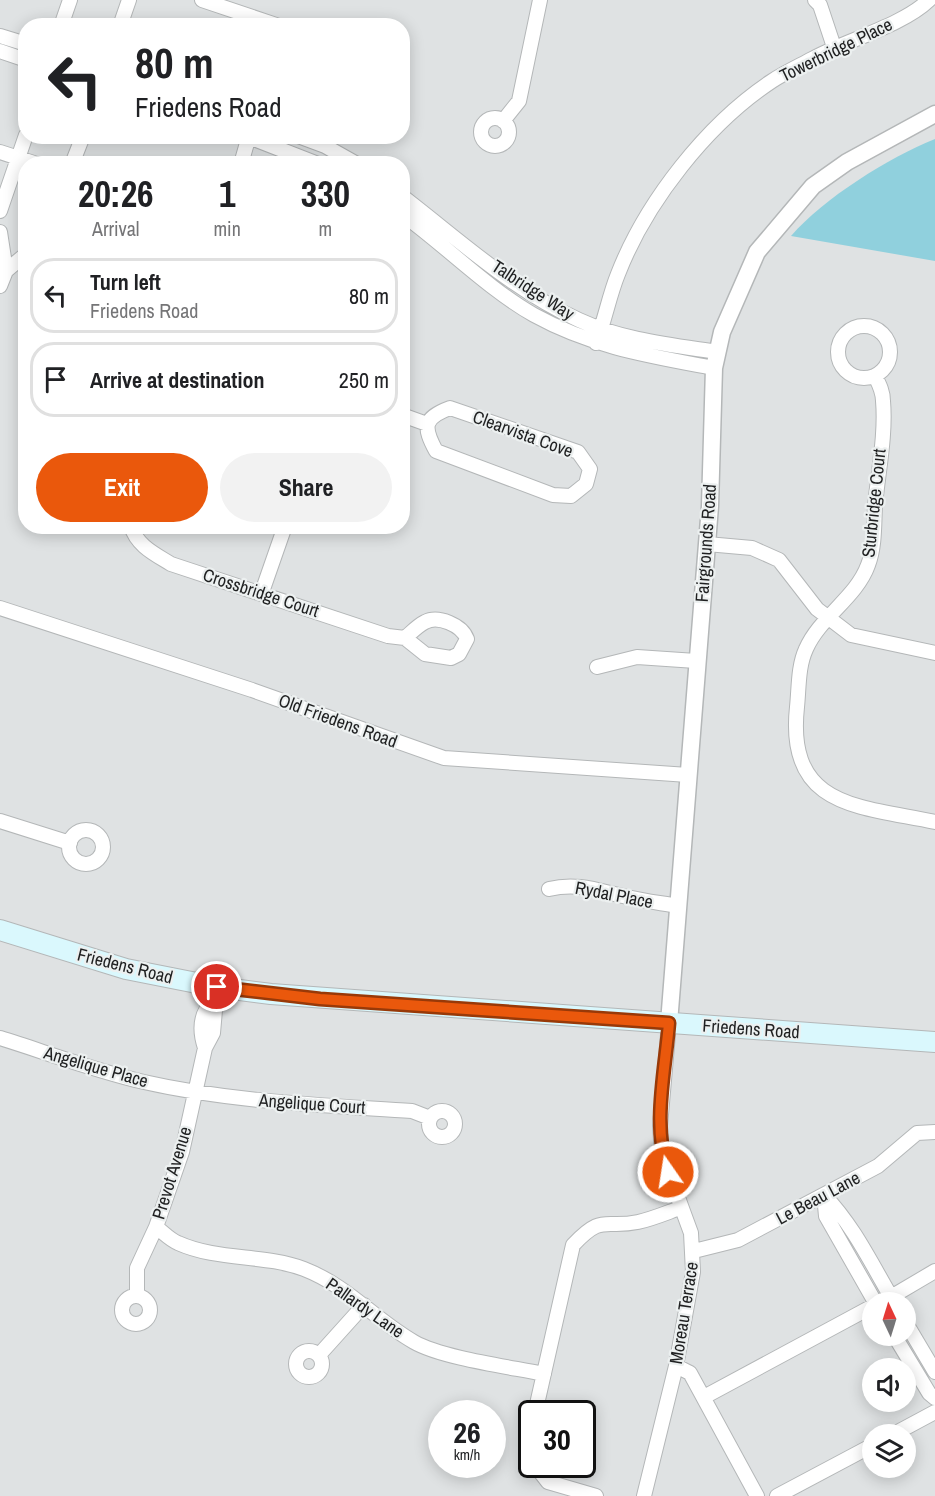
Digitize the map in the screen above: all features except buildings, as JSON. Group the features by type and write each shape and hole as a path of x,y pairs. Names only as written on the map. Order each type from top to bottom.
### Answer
{"main road":[{"name":"Friedens Road","path":"0,930 126,969 216,993 935,1042"}],"street":[{"path":"64,18 70,0"},
{"path":"123,18 129,0"},
{"path":"201,0 255,18"},
{"path":"503,121 519,101 540,0"},
{"path":"816,0 820,5 834,47"},
{"name":"Towerbridge Place","path":"596,343 617,274 641,225 674,177 721,122 772,81 834,47 915,12 928,0"},
{"path":"0,36 18,42"},
{"path":"0,51 18,57"},
{"name":"Fairgrounds Road","path":"669,1023 707,544 716,360 722,332 757,252 813,186 847,162 935,114"},
{"name":"Fairgrounds Road","path":"895,137 935,125"},
{"path":"266,144 297,156"},
{"path":"320,144 343,156"},
{"path":"0,152 18,157"},
{"path":"0,211 18,160"},
{"name":"Talbridge Way","path":"410,213 527,291 579,321 716,360"},
{"name":"Talbridge Way","path":"410,214 532,314 596,343 716,360"},
{"path":"0,232 6,271"},
{"path":"0,286 6,271 18,261"},
{"name":"Sturbridge Court","path":"875,375 884,403 869,564 856,586 806,649 801,664 794,737 803,769 816,785 833,798 854,806 935,822"},
{"name":"Clearvista Cove","path":"450,408 458,410 578,452 591,469 586,484 571,496 553,495 436,451 428,436 427,424 433,415 450,408"},
{"path":"410,418 427,424"},
{"name":"Crossbridge Court","path":"134,534 147,549 171,564 262,592 387,636 405,638"},
{"path":"262,592 282,534"},
{"path":"707,544 752,548 779,560 828,619 851,634 935,653"},
{"name":"Old Friedens Road","path":"0,608 252,690 444,758 688,775"},
{"path":"597,667 637,657 696,661"},
{"path":"0,821 70,843"},
{"name":"Rydal Place","path":"549,889 572,885 586,886 628,897 678,906"},
{"name":"Prevot Avenue","path":"137,1296 137,1268 156,1227 182,1152 205,1048 200,1033 205,1008 216,993"},
{"name":"Moreau Terrace","path":"644,1496 676,1366 693,1272 694,1251 691,1233 662,1154 660,1126 669,1023"},
{"name":"Angelique Place","path":"0,1038 143,1082 194,1091"},
{"name":"Angelique Court","path":"194,1091 260,1101 412,1111 430,1118"},
{"name":"Le Beau Lane","path":"694,1251 738,1240 878,1166 917,1133 935,1132"},
{"path":"824,1195 845,1219 888,1292"},
{"path":"824,1195 826,1216 867,1292"},
{"path":"538,1400 573,1245 586,1231 603,1222 636,1223 680,1208"},
{"name":"Pallardy Lane","path":"156,1227 177,1243 211,1253 257,1258 303,1268 342,1287 417,1344 458,1356 544,1374"},
{"path":"903,1292 935,1271"},
{"path":"319,1355 364,1305"},
{"path":"704,1396 862,1310"},
{"path":"916,1340 935,1372"},
{"path":"901,1346 928,1392 935,1398"},
{"path":"676,1366 690,1373 757,1496"},
{"path":"913,1424 935,1412"},
{"path":"777,1496 862,1451"},
{"path":"545,1478 548,1482 596,1496"}],"shaded area":[{"path":"935,139 935,261 791,236 821,207 858,180 897,157"}],"route":[{"path":"217,987 320,999 669,1023 660,1126 662,1154 668,1172"}]}
